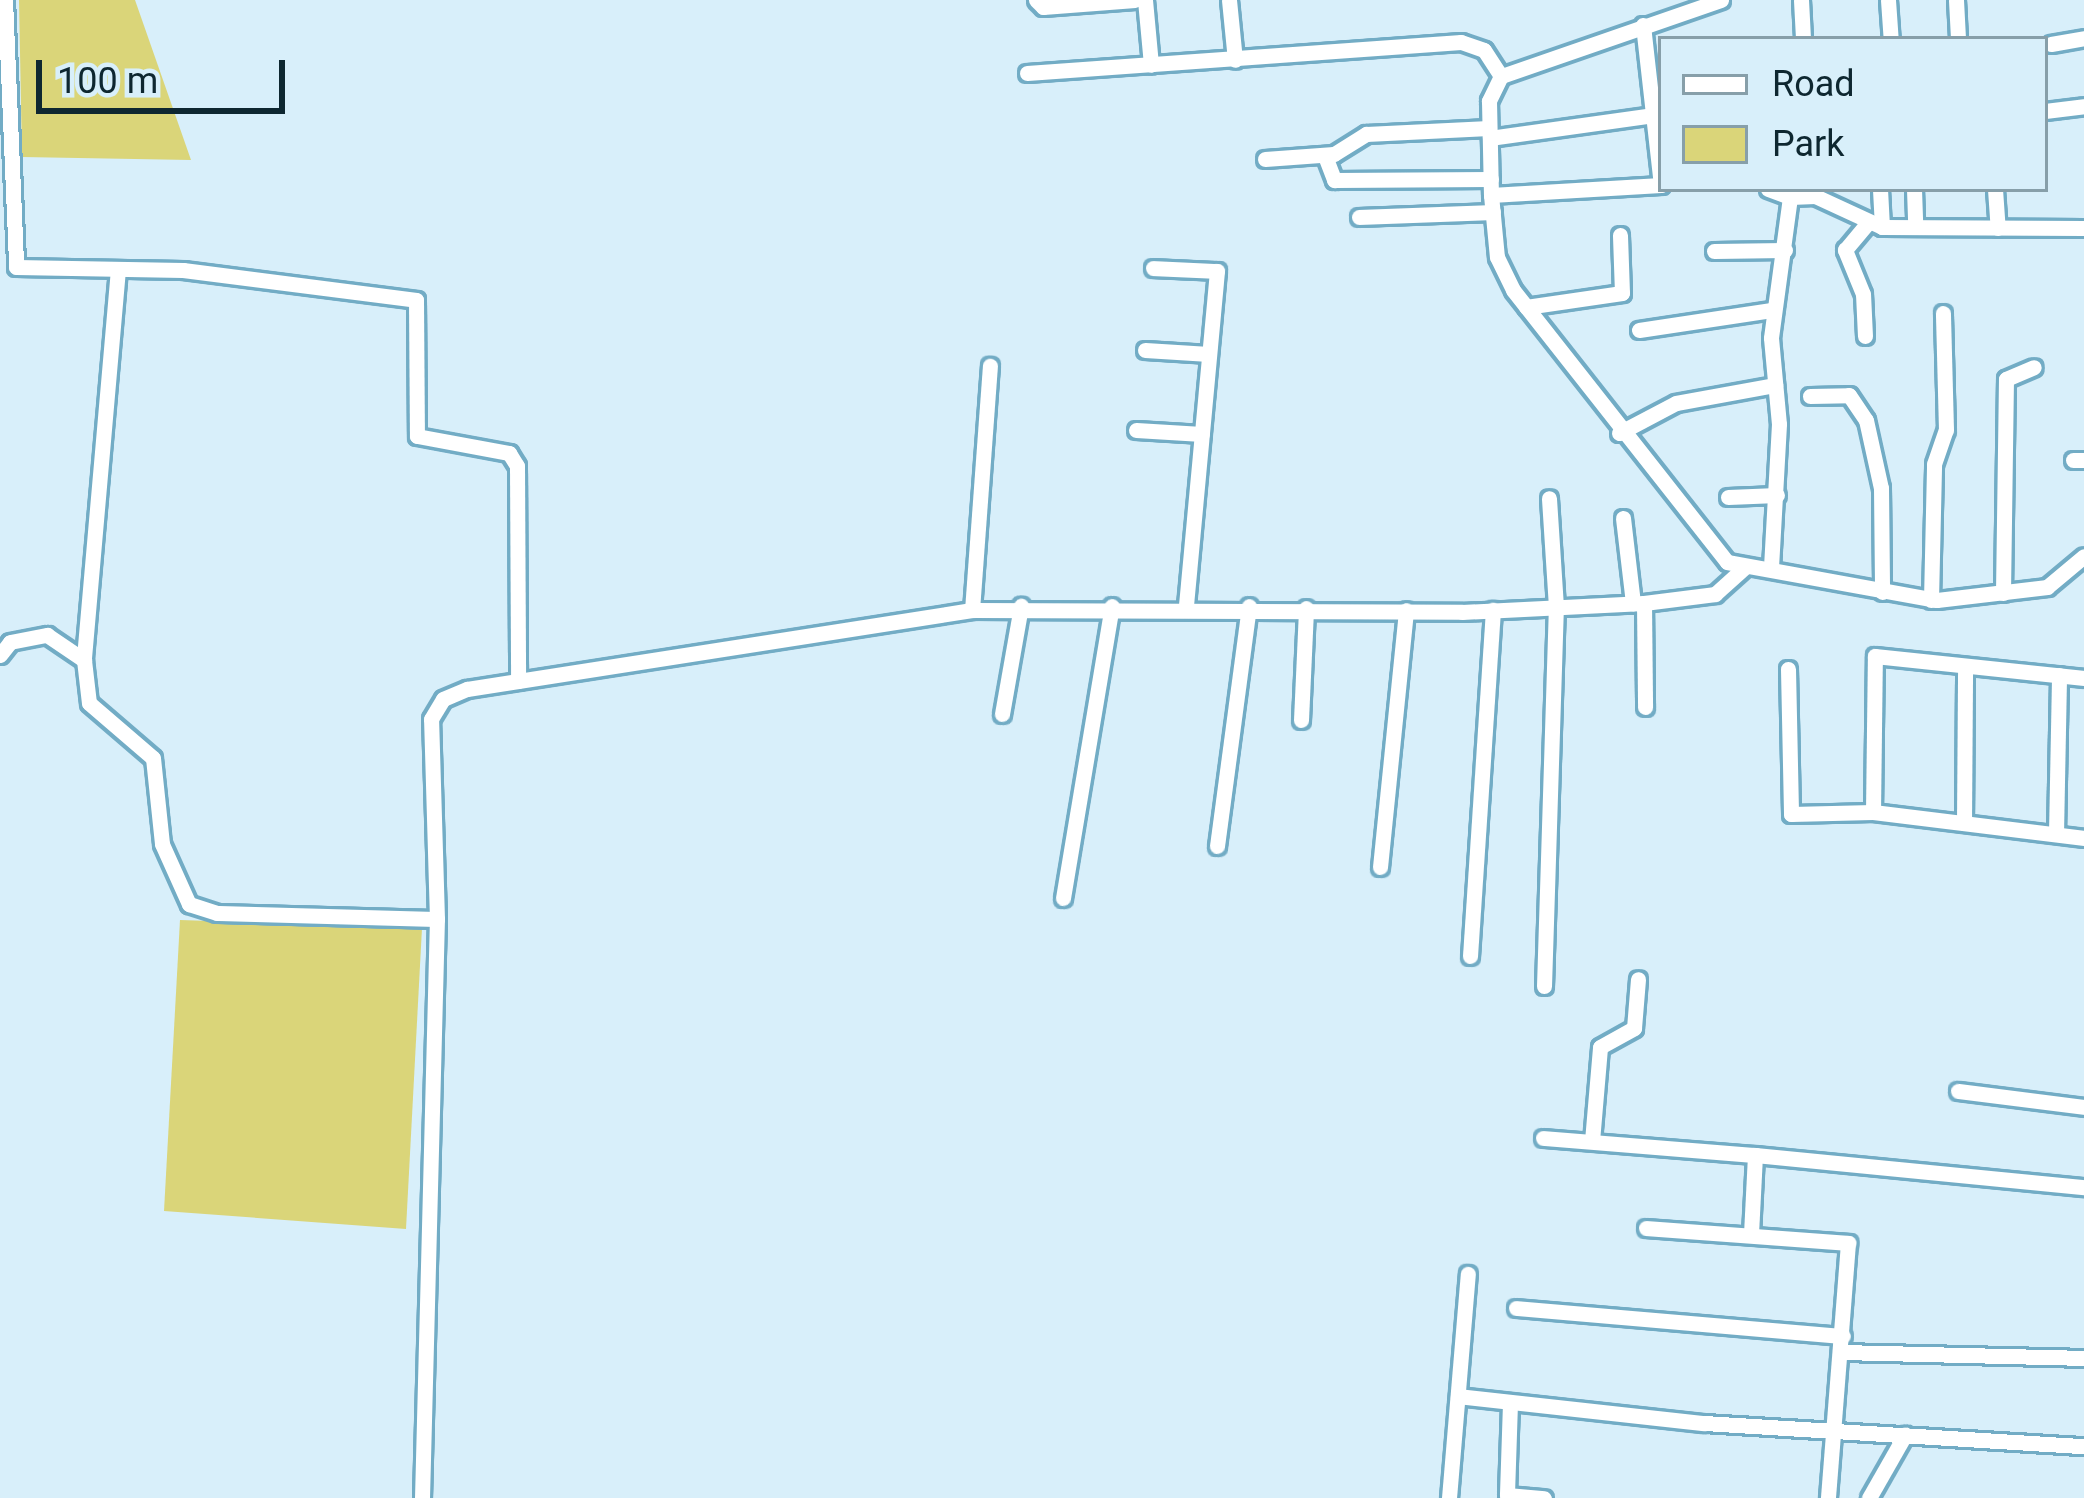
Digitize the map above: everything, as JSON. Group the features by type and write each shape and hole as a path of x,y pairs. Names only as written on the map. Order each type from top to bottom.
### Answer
{"street":[{"path":"4,0 10,259 24,270 118,268 416,300 417,436 508,453 518,466 518,681"},
{"path":"1036,0 1043,7 1135,0"},
{"path":"1145,0 1151,65"},
{"path":"1229,0 1235,60"},
{"path":"1721,0 1502,76 1489,100 1497,257 1526,307 1619,433 1718,553 1744,568 1772,568 1931,600 2062,581 2084,556"},
{"path":"1801,0 1803,36"},
{"path":"1888,0 1891,36"},
{"path":"1956,0 1958,36"},
{"path":"1643,25 1658,159"},
{"path":"2051,44 2084,38"},
{"path":"1027,74 1461,42 1484,50 1502,76"},
{"path":"2048,111 2084,106"},
{"path":"1265,159 1325,156 1366,134 1490,133 1653,115"},
{"path":"1325,156 1334,180 1492,196"},
{"path":"1359,217 1492,196 1658,185"},
{"path":"1776,192 1790,197 1823,194 1875,225 2084,228"},
{"path":"1865,336 1863,294 1845,250 1875,225 1880,192"},
{"path":"1914,192 1915,227"},
{"path":"1995,192 1998,228"},
{"path":"1772,568 1778,495 1772,310 1790,197"},
{"path":"1526,307 1622,293 1620,235"},
{"path":"1714,251 1785,250"},
{"path":"118,268 85,660 93,710 152,758 162,844 189,904 218,913 437,920"},
{"path":"1153,268 1217,271 1186,606"},
{"path":"1639,329 1772,310"},
{"path":"1931,600 1934,464 1946,430 1943,313"},
{"path":"1145,350 1209,354"},
{"path":"972,610 990,366"},
{"path":"2003,593 2006,379 2034,367"},
{"path":"1619,433 1676,403 1775,385"},
{"path":"1810,396 1849,395 1866,420 1881,488 1882,592"},
{"path":"1136,430 1202,434"},
{"path":"1728,497 1778,495"},
{"path":"1544,986 1556,608 1549,498"},
{"path":"1623,518 1638,603 1645,707"},
{"path":"422,1498 437,920 434,709 453,694 972,610 1021,606 1556,608 1715,594 1744,568"},
{"path":"1002,714 1021,606"},
{"path":"1063,898 1112,606"},
{"path":"1217,846 1250,606"},
{"path":"1301,720 1306,608"},
{"path":"1380,867 1406,610"},
{"path":"1469,956 1493,610"},
{"path":"0,655 10,642 47,635 85,660"},
{"path":"1874,812 1871,660 2084,678"},
{"path":"1964,824 1965,665"},
{"path":"1788,669 1791,814 1874,812 2084,838"},
{"path":"2056,834 2059,676"},
{"path":"1592,1141 1600,1047 1634,1028 1638,979"},
{"path":"1958,1091 2084,1107"},
{"path":"1543,1138 2084,1186"},
{"path":"1750,1234 1755,1155"},
{"path":"1646,1228 1848,1243 1828,1498"},
{"path":"1449,1498 1468,1274"},
{"path":"1516,1308 1842,1344 2084,1358"},
{"path":"1458,1396 1835,1431 2084,1446"},
{"path":"1510,1403 1507,1495 1544,1498"},
{"path":"1869,1498 1905,1435"}],"green space":[{"path":"19,0 135,0 191,160 22,157"},
{"path":"180,920 422,928 406,1229 164,1211"}]}
